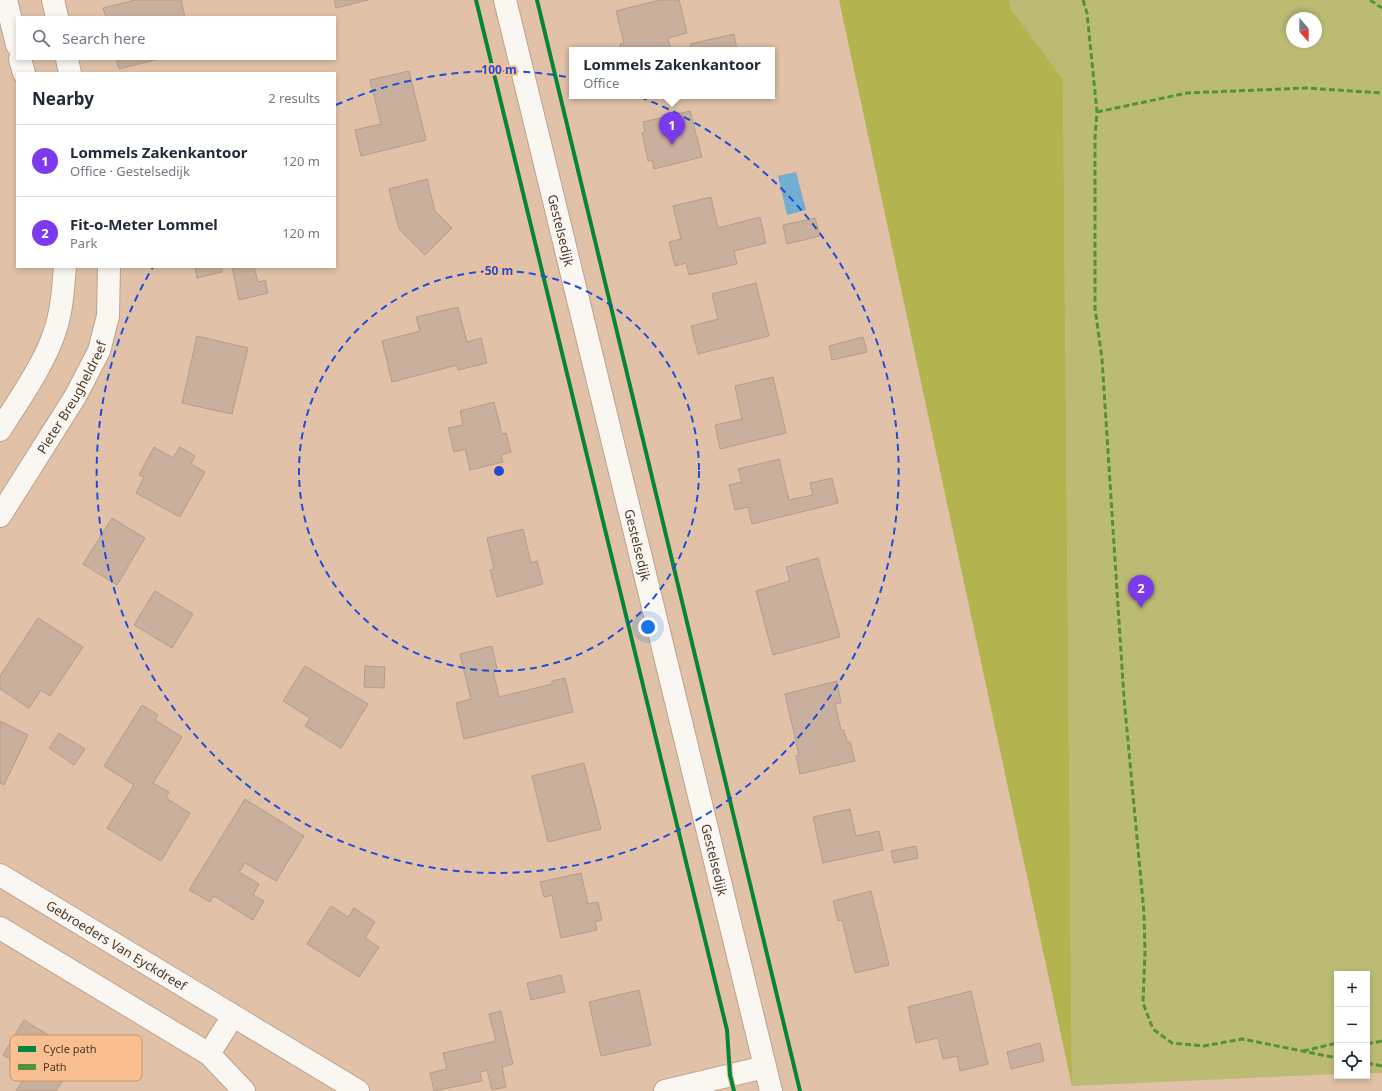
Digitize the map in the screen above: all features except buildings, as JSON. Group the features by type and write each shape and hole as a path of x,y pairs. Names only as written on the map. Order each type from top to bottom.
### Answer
{"street":[{"path":"6,0 16,41"},
{"path":"53,0 57,16"},
{"name":"Gestelsedijk","path":"505,0 771,1091"},
{"path":"20,60 24,72"},
{"path":"66,60 70,72"},
{"path":"0,430 33,376 54,334 63,296 65,268"},
{"name":"Pieter Breugheldreef","path":"0,516 74,397 99,351 108,316 109,268"},
{"name":"Gebroeders Van Eyckdreef","path":"0,875 358,1091"},
{"path":"0,928 209,1054 244,1091"},
{"path":"209,1054 234,1016"},
{"path":"665,1091 765,1067"}],"shaded area":[{"path":"839,0 1009,0 1011,9 1063,79 1072,1086"},
{"path":"1009,0 1382,0 1382,1073 1370,1073 1370,971 1334,971 1334,1074 1072,1086 1063,79 1011,9"}],"water":[{"path":"796,172 806,210 787,215 778,176"}],"marked path":[{"path":"1083,0 1087,13 1097,112 1095,137 1095,308 1102,359 1124,698 1144,913 1145,952 1143,1003 1153,1029 1172,1043 1204,1046 1242,1039 1334,1057"},
{"path":"1370,0 1382,8"},
{"path":"1097,112 1187,93 1306,88 1382,93"},
{"path":"1370,1043 1382,1041"},
{"path":"1303,1051 1334,1044"},
{"path":"1370,1064 1382,1066"}],"cycle path":[{"path":"476,0 727,1030 730,1075 734,1091"},
{"path":"537,0 800,1091"}],"place":[{"name":"Lommels Zakenkantoor","path":"672,145"},
{"name":"Fit-o-Meter Lommel","path":"1141,608"}]}
